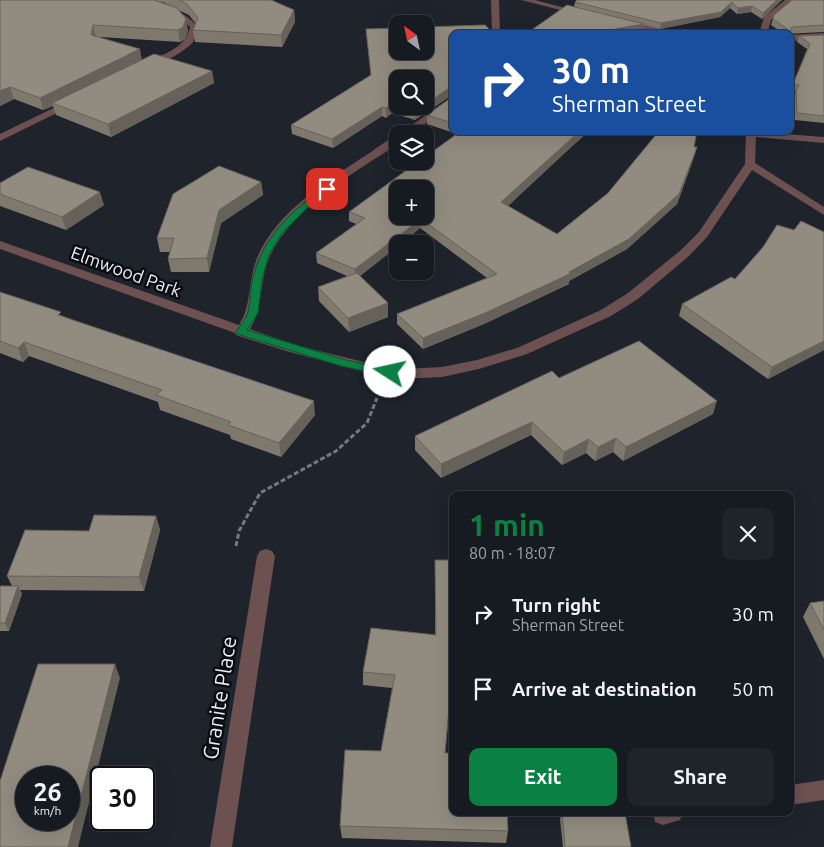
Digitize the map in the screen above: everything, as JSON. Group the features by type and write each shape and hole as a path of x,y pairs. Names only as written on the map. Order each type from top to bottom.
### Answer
{"street":[{"path":"139,0 183,16 193,24 194,31 186,44 141,68"},
{"path":"495,0 496,30"},
{"path":"525,0 585,14"},
{"path":"764,30 767,19 790,0"},
{"path":"612,20 653,30"},
{"path":"794,38 824,36"},
{"path":"0,138 79,99"},
{"path":"417,125 449,102"},
{"path":"751,135 750,164 802,200 824,212"},
{"path":"778,135 824,140"},
{"path":"241,332 253,313 257,279 264,255 279,231 303,207 389,145"},
{"name":"Elmwood Park","path":"0,244 241,332 344,363 401,374 421,374 460,369 501,358 562,334 606,313 633,296 685,254 703,234 750,164"},
{"name":"Granite Place","path":"221,847 266,556"},
{"path":"794,794 824,790"}],"path":[{"path":"235,547 239,531 260,493 336,451 367,424 378,395"}],"building":[{"path":"0,0 154,0 177,8 186,19 183,27 178,30 93,25 91,35 140,49 40,98 10,87 0,91"},
{"path":"179,0 271,0 294,10 281,35 193,30 198,18 187,4"},
{"path":"577,0 777,0 763,13 752,6 738,8 732,2 721,12 661,23 575,2"},
{"path":"792,0 824,0 824,25 792,27 789,30 773,19 774,15"},
{"path":"567,5 644,24 615,29 617,30 532,30"},
{"path":"485,25 490,30 449,30 449,88 434,99 434,70 389,70 389,106 386,108 382,107 332,139 291,125 371,75 366,29 389,28 389,60 434,60 434,27"},
{"path":"824,35 824,116 797,113 796,91 799,85 794,84 794,82 810,44 799,36"},
{"path":"154,54 212,71 108,124 52,103"},
{"path":"449,99 449,122 427,115 434,115 434,110"},
{"path":"455,135 576,135 501,202 557,234 608,193 656,135 696,135 694,147 697,147 679,194 629,239 569,272 570,274 485,313 423,338 397,314 497,274 429,225 434,225 434,180 393,180 407,170 434,170 434,150"},
{"path":"219,166 261,182 219,210 207,258 168,259 174,238 157,238 173,194"},
{"path":"28,167 100,192 62,217 0,194 0,183"},
{"path":"389,183 389,225 413,225 400,235 389,235 389,243 355,269 316,253 365,218 349,212"},
{"path":"801,221 824,232 824,341 772,367 682,304 731,277 735,279 763,247 777,225 794,230"},
{"path":"357,273 388,303 348,318 318,287"},
{"path":"0,292 61,312 58,315 314,401 279,443 228,425 231,422 156,395 162,390 24,342 18,348 0,341"},
{"path":"639,341 717,401 626,447 616,438 598,447 589,439 564,452 532,422 441,464 415,436 552,371 559,378"},
{"path":"94,515 156,516 139,577 7,576 25,530 89,531"},
{"path":"435,560 449,560 449,707 445,753 449,753 449,816 507,816 508,831 340,826 345,750 381,751 395,675 363,672 371,628 436,635"},
{"path":"0,586 18,586 5,623 0,623"},
{"path":"824,601 824,630 810,603"},
{"path":"38,664 115,664 80,800 80,766 15,766 15,831 72,831 68,847 0,847 0,781"},
{"path":"562,816 626,816 631,847 565,847"}],"route":[{"path":"327,189 303,207 279,231 264,255 257,279 253,313 241,332 344,363 390,372"}]}
